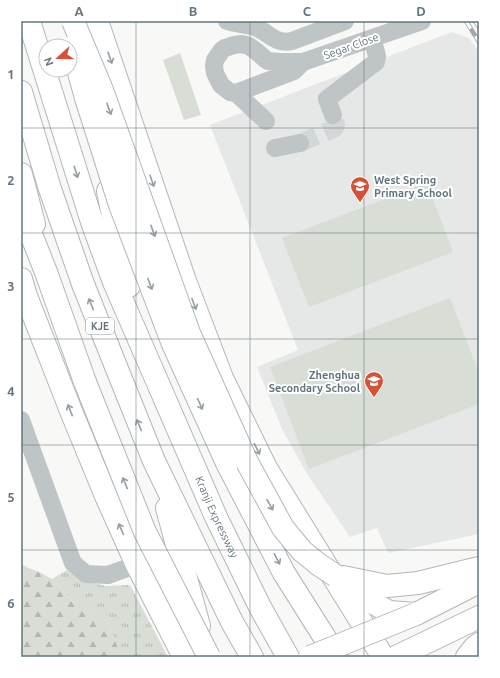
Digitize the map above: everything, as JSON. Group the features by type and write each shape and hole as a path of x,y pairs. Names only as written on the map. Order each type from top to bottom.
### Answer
{"highway":[{"name":"KJE","path":"29,21 92,222 114,282 154,374"},
{"path":"66,21 86,98 120,205 173,344 227,463 284,573 337,657"},
{"path":"73,21 124,270 154,374"},
{"path":"73,21 102,90 189,333 247,462 283,528 302,551 370,601 389,612 416,614"},
{"path":"97,21 185,281 222,378 266,468 383,657"},
{"name":"KJE","path":"21,92 50,189 83,284 154,461 232,622 252,657"},
{"path":"21,174 46,272"},
{"path":"21,209 46,272 85,382 145,532 208,657"},
{"path":"21,279 26,296 71,411 137,565 184,657"},
{"name":"Kranji Expressway","path":"154,374 216,517 260,607 288,657"},
{"path":"154,461 208,657"},
{"path":"336,576 387,586 418,583 479,568"},
{"path":"310,657 416,614 479,582"},
{"path":"396,657 479,617"},
{"path":"467,657 479,644"}],"street":[{"path":"227,21 256,27 283,42 292,41 331,24 337,51"},
{"name":"Segar Close","path":"303,62 294,72 236,93 230,92 221,85 215,73 214,66 215,60 222,50 234,45 242,44 249,46 268,61 303,62 422,21"},
{"path":"330,107 376,62 377,56 372,38"},
{"path":"236,93 266,122"},
{"path":"275,148 300,143"},
{"path":"21,420 73,562 86,574 108,575 137,565 177,547"}],"shaded area":[{"path":"452,32 469,38 479,52 479,534 388,553 377,528 350,537 306,472 282,429 257,367 298,350 210,125"}],"green space":[{"path":"180,53 201,115 184,120 163,60"},
{"path":"427,183 453,252 309,307 282,238"},
{"path":"450,298 479,373 479,404 309,469 270,367"},
{"path":"21,565 52,579 73,601 107,621 122,657 21,657"},
{"path":"67,570 84,581 106,586 130,585 168,657 122,657 107,621 73,601 52,579"}],"tunnel":[{"path":"300,143 335,128 336,124 333,115"}],"railway":[{"path":"466,21 479,42"},
{"path":"475,21 479,27"}],"place":[{"name":"West Spring Primary School","path":"360,203"},
{"name":"Zhenghua Secondary School","path":"374,398"}]}
